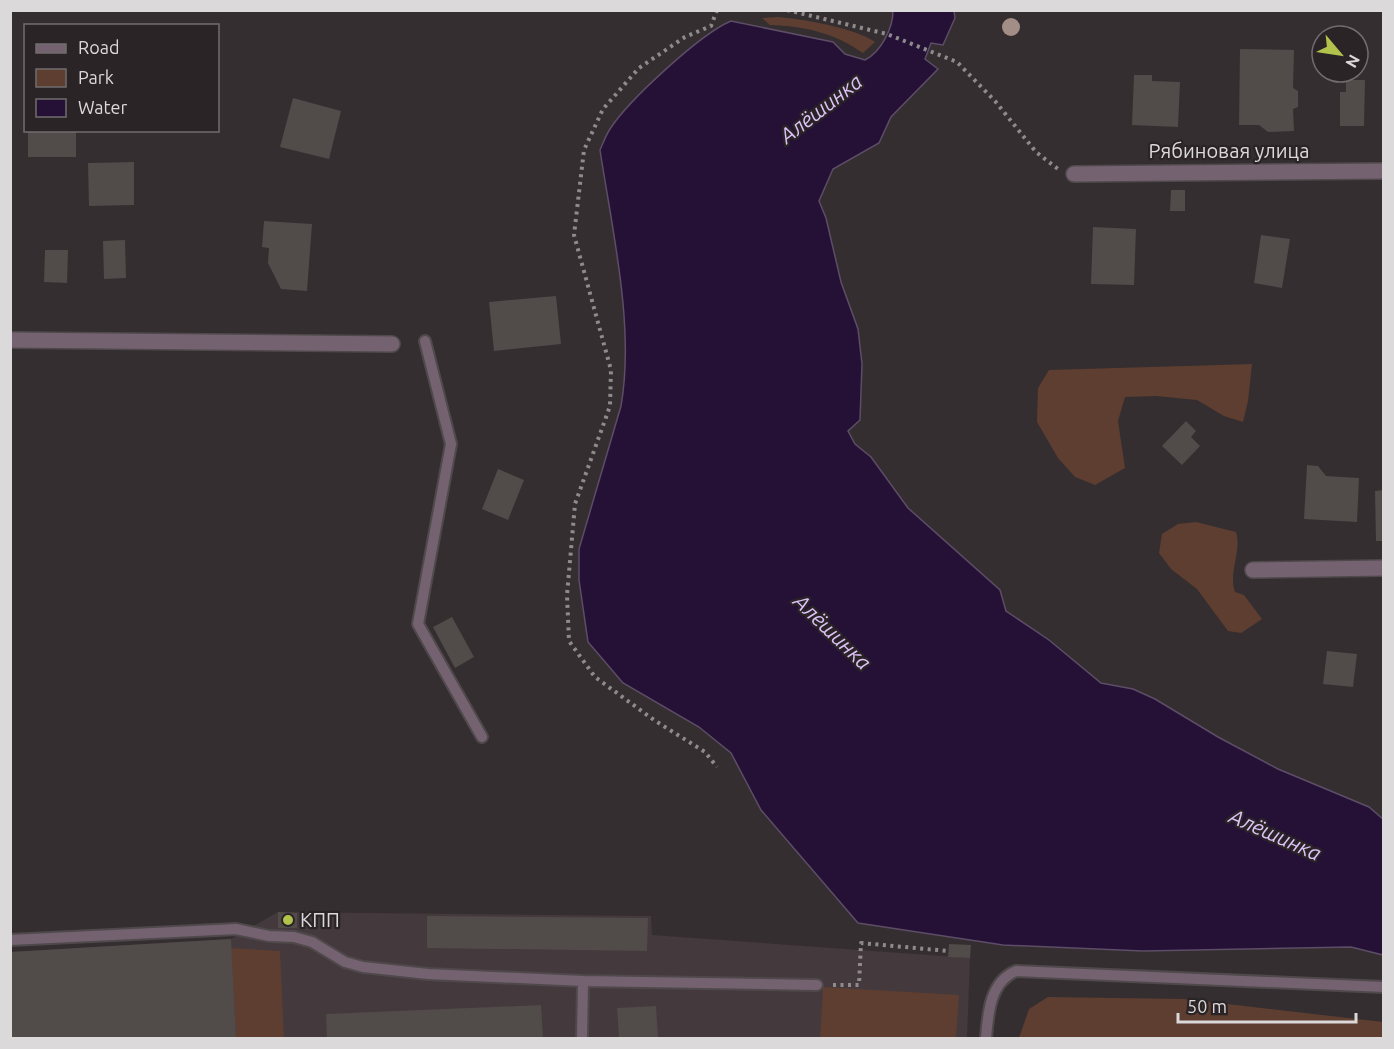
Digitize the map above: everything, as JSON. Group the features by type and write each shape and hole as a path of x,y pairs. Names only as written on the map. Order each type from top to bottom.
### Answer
{"street":[{"name":"Рябиновая улица","path":"1074,174 1383,171"},
{"path":"10,340 392,344"},
{"path":"1253,570 1383,568"}],"lane":[{"path":"425,341 451,444 418,624 482,737"},
{"path":"10,940 236,929 269,936 294,937 312,942 345,962 363,967 428,974 583,981 817,985"},
{"path":"987,1038 988,1014 992,998 1006,975 1016,971 1383,987"},
{"path":"582,1038 583,981"}],"path":[{"path":"787,10 887,34 957,62 995,101 1036,152 1054,168 1074,174"},
{"path":"717,767 705,752 638,709 595,677 570,641 567,595 575,504 610,406 611,370 574,235 584,150 603,109 639,68 685,37 711,26 718,11"},
{"path":"817,985 859,985 861,943 948,951"}],"shaded area":[{"path":"278,912 651,916 652,935 970,958 967,1038 11,1038 11,952 231,939"}],"green space":[{"path":"778,17 842,28 875,42 863,53 841,40 819,32 770,25 762,18"},
{"path":"1252,364 1243,422 1224,416 1197,400 1156,396 1125,397 1118,421 1125,468 1095,485 1075,477 1058,458 1037,422 1038,388 1049,370"},
{"path":"1196,522 1236,532 1237,547 1233,577 1235,592 1244,595 1262,619 1241,633 1228,631 1197,589 1171,569 1159,553 1162,534 1178,524"},
{"path":"231,948 280,951 284,1038 236,1038"},
{"path":"823,987 959,995 956,1038 820,1038"},
{"path":"1048,997 1184,999 1383,1022 1383,1038 1019,1038 1029,1009"}],"water":[{"name":"Алёшинка","path":"893,11 954,11 955,18 943,45 931,43 925,59 938,69 891,117 879,143 833,169 819,201 826,218 841,282 858,329 862,364 860,420 848,431 855,444 871,457 908,508 1000,590 1006,611 1049,640 1101,683 1133,689 1155,699 1218,737 1278,769 1369,807 1384,820 1383,955 1351,947 1143,951 1003,945 858,923 761,810 731,753 699,727 623,683 588,642 579,580 579,549 621,406 625,376 624,311 616,245 600,150 606,136 632,102 666,69 702,39 731,21 833,42 845,54 865,60 885,39 891,25"}],"building":[{"path":"1240,49 1294,50 1293,88 1298,91 1298,107 1293,109 1294,131 1268,132 1259,125 1239,125"},
{"path":"1134,75 1152,75 1152,81 1180,82 1178,127 1132,125"},
{"path":"1346,84 1365,84 1364,126 1340,126 1340,92 1346,92"},
{"path":"293,98 341,111 329,159 280,147"},
{"path":"28,132 76,132 76,157 28,157"},
{"path":"134,162 134,205 89,206 88,163"},
{"path":"1171,190 1185,190 1185,211 1170,211"},
{"path":"264,221 312,224 307,291 281,289 268,263 269,248 262,247"},
{"path":"1093,227 1136,229 1134,285 1091,284"},
{"path":"1261,235 1290,239 1282,288 1254,283"},
{"path":"125,240 126,278 104,279 103,241"},
{"path":"45,250 68,250 67,283 44,282"},
{"path":"556,296 561,344 494,351 489,302"},
{"path":"1186,421 1196,431 1191,437 1200,446 1182,465 1162,446"},
{"path":"1307,465 1318,466 1326,476 1359,478 1357,522 1304,519"},
{"path":"498,469 524,480 508,520 482,509"},
{"path":"1384,490 1384,541 1376,541 1375,491"},
{"path":"452,617 474,657 455,668 433,627"},
{"path":"1327,651 1357,654 1353,687 1323,684"},
{"name":"КПП","path":"278,912 297,913 297,928 278,928"},
{"path":"427,916 648,918 647,951 427,948"},
{"path":"231,939 236,1038 10,1038 10,952"},
{"path":"949,944 971,945 970,958 948,957"},
{"path":"541,1005 543,1038 327,1038 326,1014"},
{"path":"656,1006 658,1038 619,1038 617,1008"}],"place":[{"name":"КПП","path":"288,920"}]}
